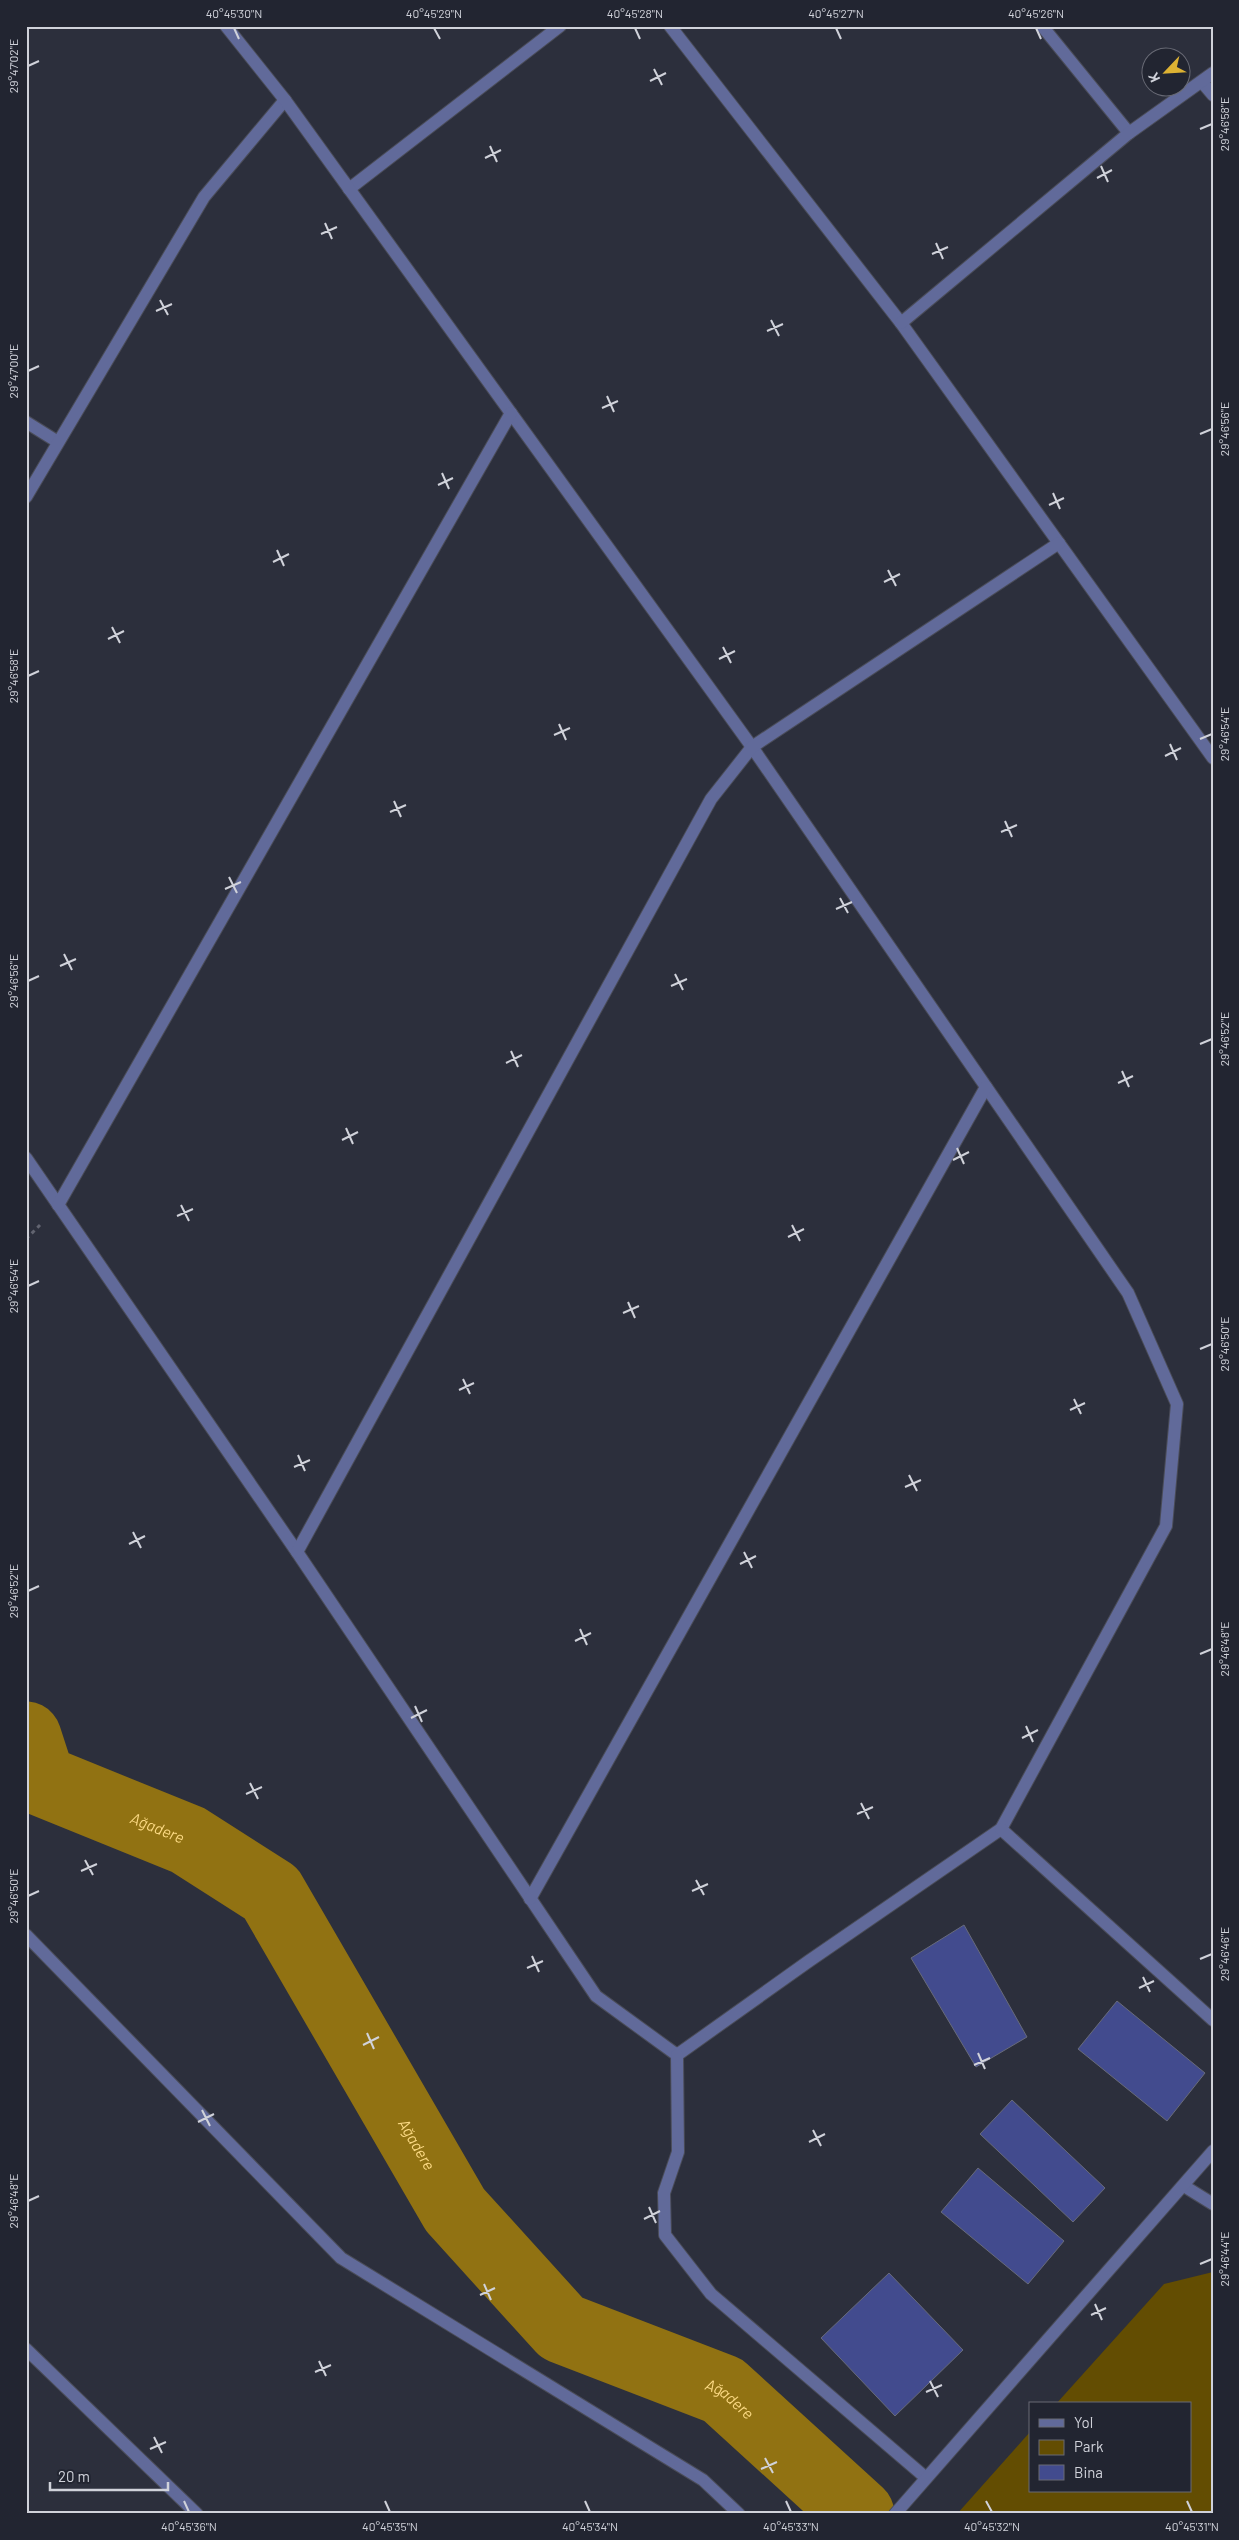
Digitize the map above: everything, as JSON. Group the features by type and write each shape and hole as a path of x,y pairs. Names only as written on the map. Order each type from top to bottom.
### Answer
{"street":[{"path":"226,26 285,100 752,747 1128,1293 1177,1404 1166,1526 1002,1829 809,1961 677,2055"},
{"path":"349,189 560,26"},
{"path":"670,26 901,322 1213,758"},
{"path":"1042,26 1129,133"},
{"path":"901,322 1129,133 1213,73"},
{"path":"1202,82 1213,95"},
{"path":"26,497 204,197 285,100"},
{"path":"58,1205 511,413"},
{"path":"26,422 58,442"},
{"path":"297,1552 711,799 752,747 1059,543"},
{"path":"530,1899 986,1087"},
{"path":"26,1158 297,1552 596,1996 677,2055"},
{"path":"1002,1829 1213,2020"},
{"path":"26,1936 341,2258 703,2480 739,2514"},
{"path":"677,2055 678,2152 664,2193 665,2234 711,2294 925,2477"},
{"path":"894,2514 1213,2151"},
{"path":"1184,2186 1213,2204"},
{"path":"26,2349 197,2514"}],"green space":[{"path":"1213,2272 1213,2514 957,2514 1029,2433 1029,2492 1192,2492 1192,2402 1058,2402 1164,2284"}],"building":[{"path":"964,1925 1027,2037 976,2067 911,1958"},
{"path":"1117,2001 1205,2073 1167,2121 1078,2049"},
{"path":"1012,2100 1105,2188 1073,2222 980,2134"},
{"path":"978,2168 1064,2241 1028,2284 941,2212"},
{"path":"889,2273 963,2350 895,2416 821,2338"}],"waterway":[{"name":"Ağadere","path":"26,1737 40,1780 188,1840 271,1893 455,2210 562,2328 723,2390 859,2514"}]}
